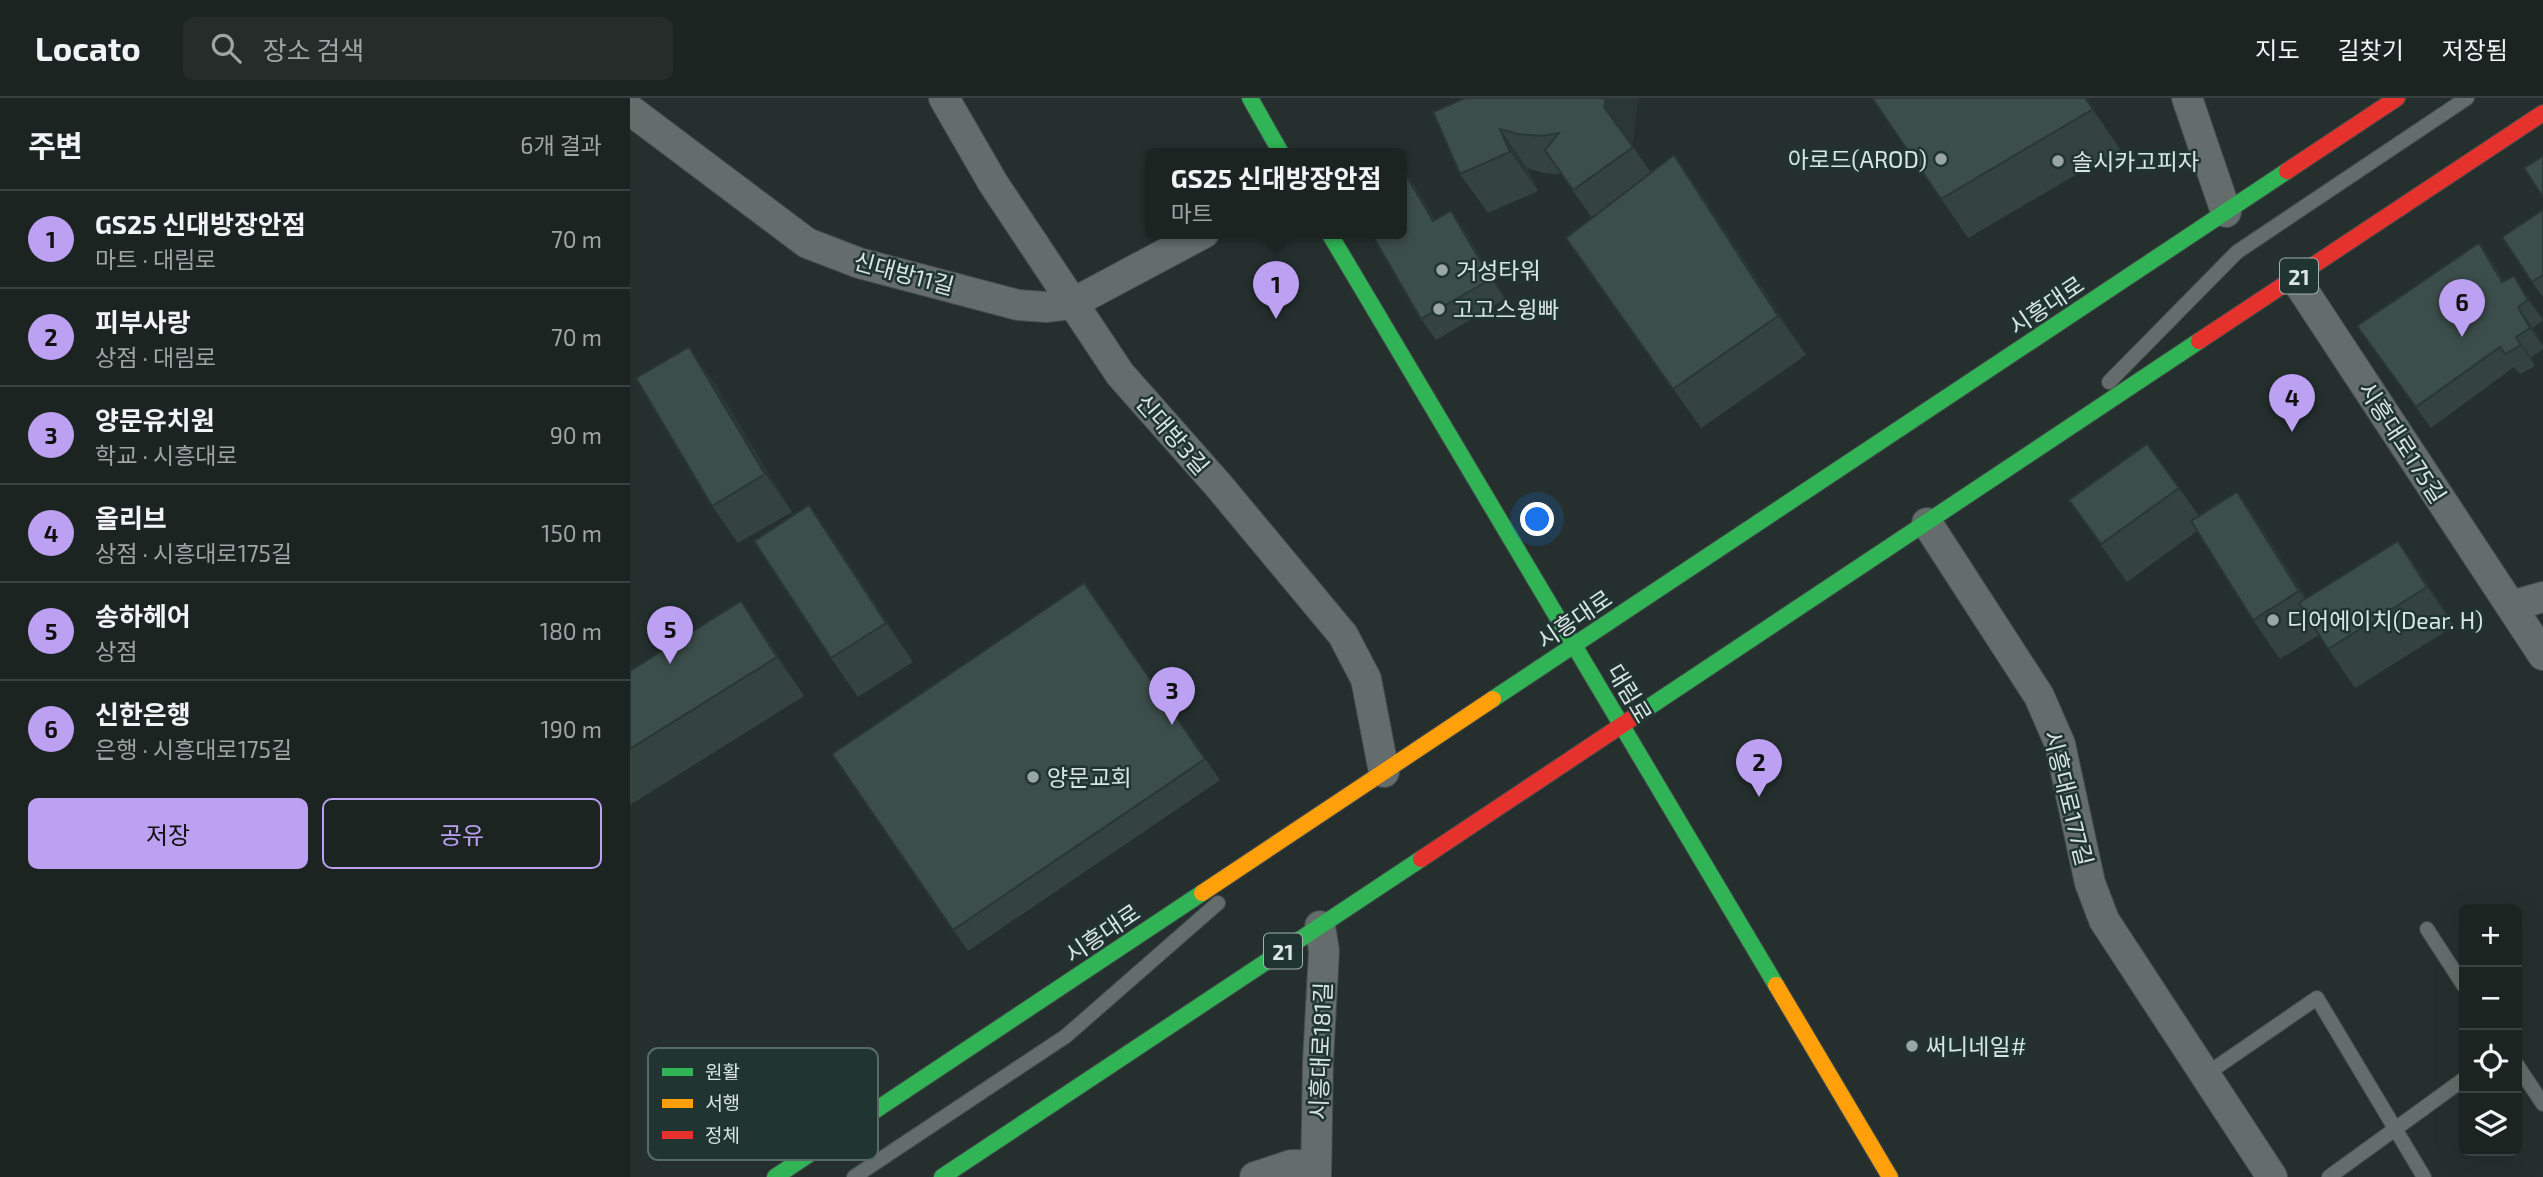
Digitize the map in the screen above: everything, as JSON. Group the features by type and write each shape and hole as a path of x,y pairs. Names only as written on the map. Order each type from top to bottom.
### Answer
{"main road":[{"path":"1250,98 1278,148"},
{"name":"시흥대로","path":"878,1108 2397,98"},
{"name":"21","path":"942,1177 2543,113"},
{"name":"대림로","path":"1333,239 1890,1177"},
{"name":"시흥대로","path":"775,1177 801,1160"}],"street":[{"name":"신대방3길","path":"944,98 993,183 1120,374 1219,486 1343,635 1366,679 1384,772"},
{"path":"2187,98 2226,212"},
{"name":"신대방11길","path":"630,110 807,243 859,263 1018,305 1046,307 1071,304 1193,239"},
{"name":"시흥대로175길","path":"2295,278 2543,655"},
{"name":"시흥대로177길","path":"1927,523 2039,696 2060,744 2090,883 2104,920 2272,1177"},
{"path":"2511,606 2543,597"},
{"name":"시흥대로181길","path":"1316,1171 1324,951 1320,926"},
{"path":"1255,1177 1291,1165 1316,1171"}],"lane":[{"path":"2054,439 2237,252 2467,98"},
{"path":"854,1177 1066,1036 1316,817"},
{"path":"2427,929 2459,978"},
{"path":"2205,1074 2317,998 2424,1177"},
{"path":"2522,1072 2543,1104"},
{"path":"2329,1177 2459,1083"}],"building":[{"path":"1465,98 1606,98 1604,107 1633,147 1573,190 1545,150 1559,133 1542,136 1517,134 1500,129 1510,152 1460,174 1433,112"},
{"path":"1872,98 2085,98 2093,109 1941,199"},
{"path":"1674,155 1778,316 1673,389 1566,238"},
{"path":"2543,156 2543,197 2524,168"},
{"name":"거성타워","path":"1407,177 1433,221 1451,211 1491,279 1421,319 1374,239 1407,239"},
{"path":"2543,210 2543,275 2532,282 2502,237"},
{"path":"2479,243 2502,282 2514,276 2528,300 2518,307 2530,328 2516,337 2521,345 2505,354 2500,347 2416,407 2357,326"},
{"path":"689,347 765,474 712,506 636,378"},
{"path":"2147,444 2179,488 2101,544 2069,500"},
{"path":"2237,492 2299,591 2253,620 2191,521"},
{"path":"809,505 886,623 831,658 754,541"},
{"path":"2398,541 2427,587 2328,649 2299,603"},
{"name":"양문교회","path":"1084,583 1205,759 953,930 832,754"},
{"path":"741,601 777,657 630,749 630,671"}],"traffic: fast":[{"path":"1250,98 1278,148"},
{"path":"1493,699 2287,171"},
{"path":"1333,239 1776,985"},
{"path":"1634,717 2199,341"},
{"path":"942,1177 1421,859"},
{"path":"878,1108 1202,893"},
{"path":"775,1177 801,1160"}],"traffic: slow":[{"path":"1202,893 1493,699"},
{"path":"1776,985 1890,1177"}],"traffic: jam":[{"path":"2287,171 2397,98"},
{"path":"2199,341 2543,113"},
{"path":"1421,859 1634,717"}],"place":[{"name":"아로드(AROD)","path":"1941,159"},
{"name":"솔시카고피자","path":"2058,161"},
{"name":"거성타워","path":"1442,270"},
{"name":"고고스윙빠","path":"1439,309"},
{"name":"GS25 신대방장안점","path":"1276,319"},
{"name":"신한은행","path":"2462,337"},
{"name":"올리브","path":"2292,432"},
{"name":"디어에이치(Dear. H)","path":"2273,620"},
{"name":"송하헤어","path":"670,664"},
{"name":"양문유치원","path":"1172,725"},
{"name":"양문교회","path":"1033,777"},
{"name":"피부사랑","path":"1759,797"},
{"name":"써니네일#","path":"1912,1046"}]}
